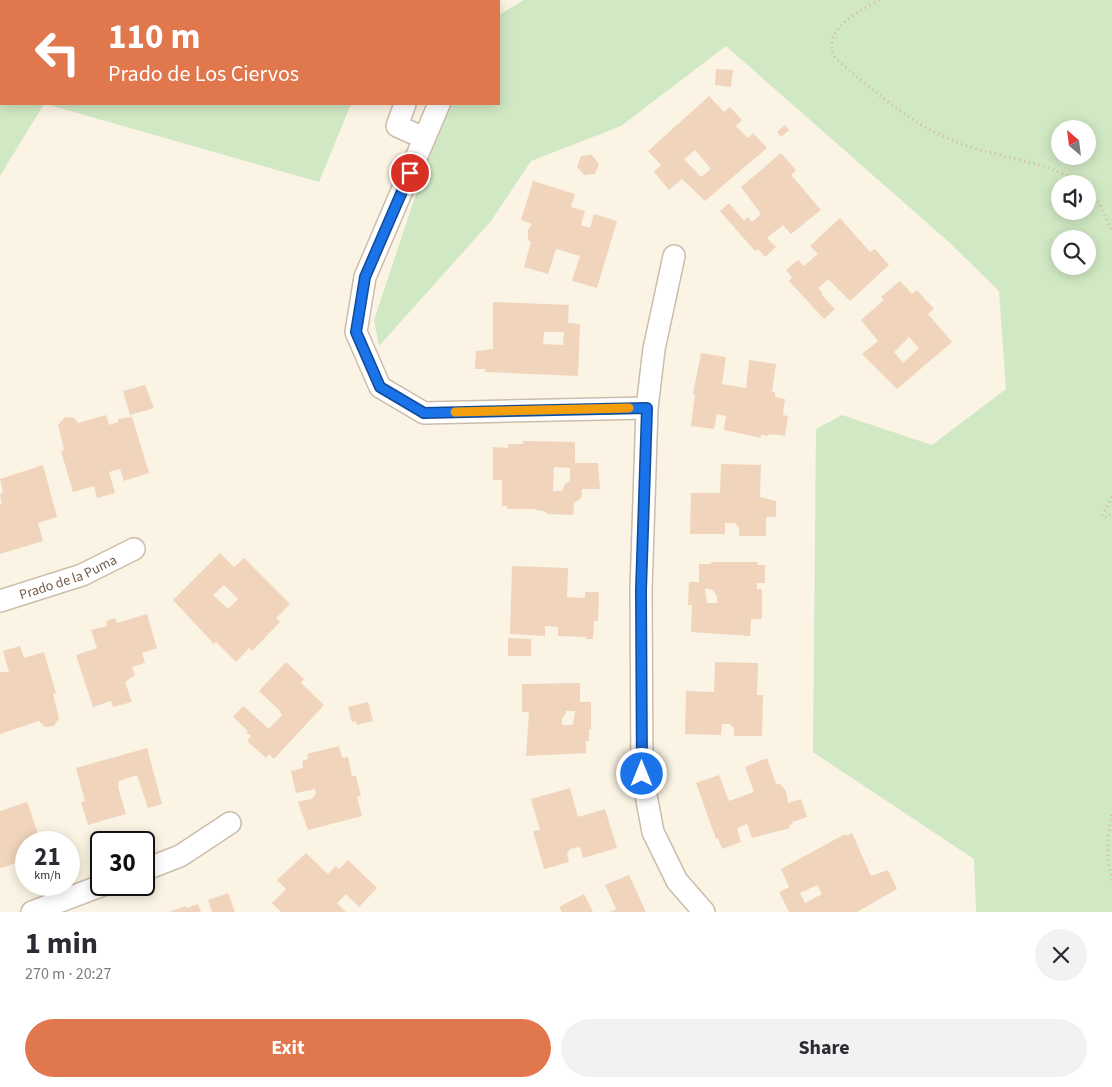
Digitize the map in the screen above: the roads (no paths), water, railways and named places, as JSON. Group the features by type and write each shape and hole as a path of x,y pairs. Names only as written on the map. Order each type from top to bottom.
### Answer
{"street":[{"path":"406,105 397,126 424,138"},
{"path":"439,105 365,277 356,332 380,387 424,413 647,408"},
{"path":"674,256 654,349 647,408 641,590 642,774 653,832 677,881 704,912"},
{"name":"Prado de la Puma","path":"0,601 82,574 134,549"},
{"path":"155,866 180,856 230,823"},
{"path":"32,912 90,890"}]}
